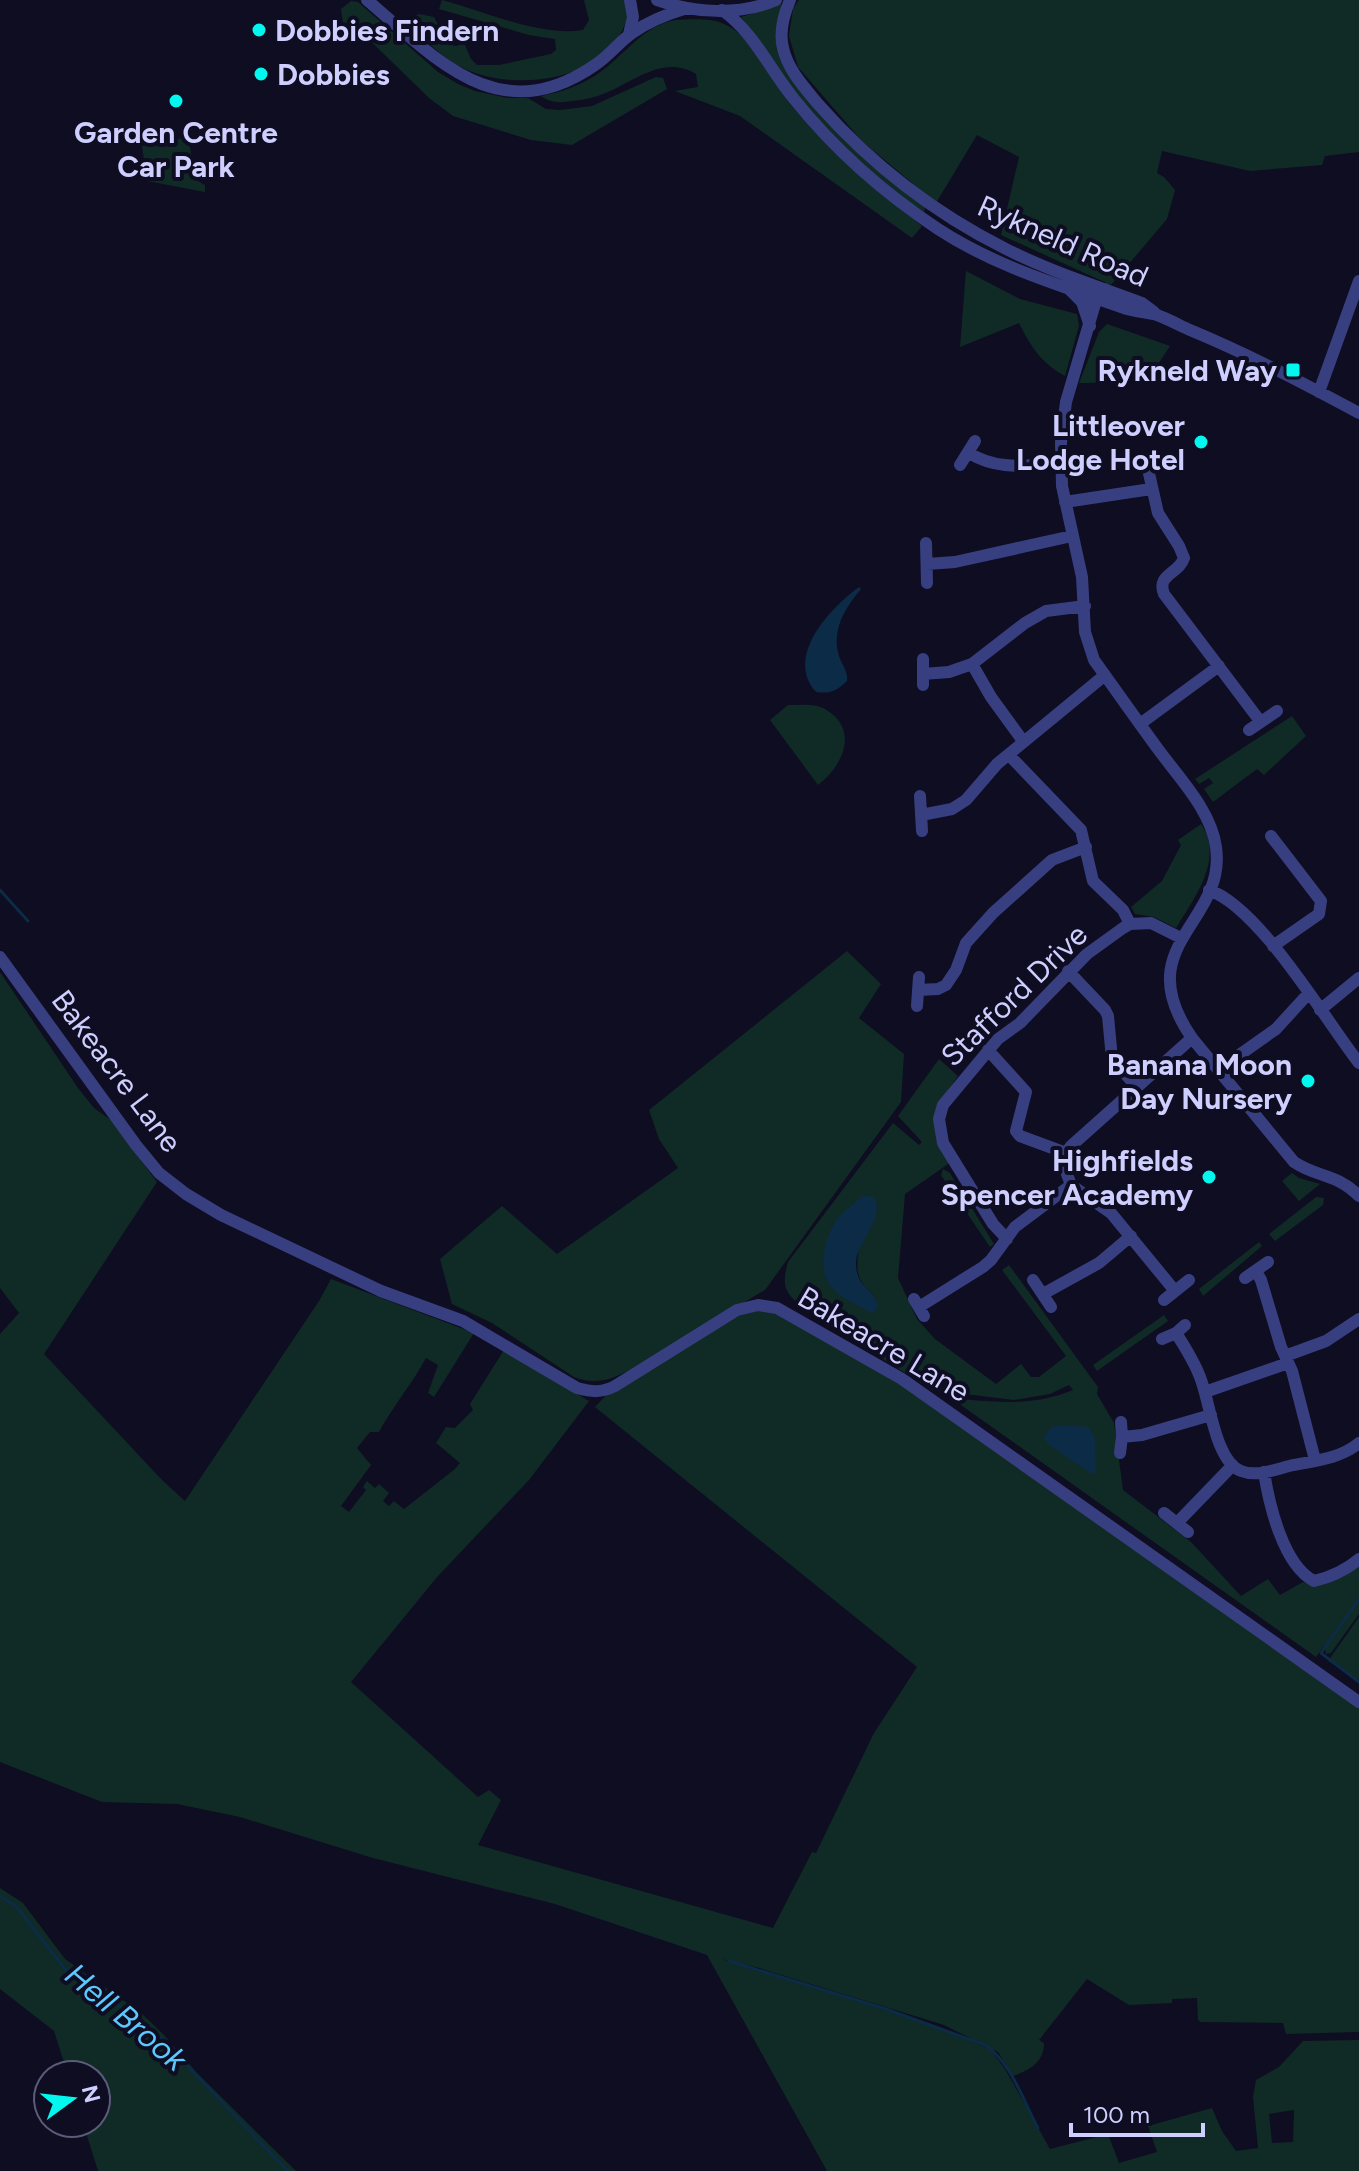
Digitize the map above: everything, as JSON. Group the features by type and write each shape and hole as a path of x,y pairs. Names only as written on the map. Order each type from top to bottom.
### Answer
{"street":[{"path":"367,0 459,75 505,90 536,89 572,79 604,60 629,34 658,17 687,8"},
{"path":"629,34 633,17 630,0"},
{"path":"657,0 687,8 722,10 753,8 776,0"},
{"name":"Rykneld Road","path":"790,0 781,39 790,68 831,118 869,155 922,198 966,228 1030,261 1131,310 1156,315 1247,353 1359,413"},
{"name":"Rykneld Road","path":"722,10 744,29 816,126 894,198 969,247 1021,272 1103,296"},
{"path":"1319,392 1359,281"},
{"path":"1068,288 1082,302 1090,327"},
{"path":"1103,296 1102,313 1090,327 1066,402 1060,464 1082,577 1088,645 1094,660 1209,824 1217,858 1209,890 1181,938 1172,961 1169,980 1176,1012 1192,1038 1294,1162 1306,1170 1345,1182 1359,1196"},
{"path":"960,465 972,447 983,461 998,466 1060,464"},
{"path":"1148,469 1158,513 1185,561 1162,580 1164,594 1260,721"},
{"path":"1065,502 1151,489"},
{"path":"927,564 955,562 1072,536"},
{"path":"926,543 927,583"},
{"path":"923,659 923,679 949,672 972,664 1034,616 1056,607 1085,606"},
{"path":"972,664 1023,741"},
{"path":"1140,724 1219,666"},
{"path":"921,815 952,809 966,800 1023,741 1105,675"},
{"path":"1249,730 1277,711"},
{"path":"1009,755 1081,830 1093,881 1123,910 1130,924"},
{"path":"920,796 922,831"},
{"path":"1271,836 1321,901 1322,907 1319,914 1273,946"},
{"path":"917,1006 918,984 938,989 946,985 956,970 966,943 993,913 1052,860 1086,847"},
{"path":"1209,890 1237,905 1273,946 1359,1063"},
{"name":"Stafford Drive","path":"1007,1239 998,1232 943,1143 940,1130 943,1105 988,1050 1020,1023 1087,954 1130,924 1151,923 1181,938"},
{"name":"Bakeacre Lane","path":"0,957 159,1173 221,1215 381,1291 463,1321 577,1388 591,1392 604,1392 615,1386 737,1310 758,1305 777,1308 902,1379 1359,1702"},
{"path":"1068,971 1105,1010 1112,1059 1136,1086"},
{"path":"1320,1010 1359,978"},
{"path":"1218,1070 1276,1029 1308,994"},
{"path":"1175,1291 1100,1203 1071,1185 1064,1166 1066,1153 1192,1038"},
{"path":"988,1050 1026,1092 1016,1131 1020,1136 1066,1153"},
{"path":"919,1307 983,1267 1025,1218 1071,1185"},
{"path":"1043,1294 1099,1263 1131,1236"},
{"path":"1268,1262 1251,1275 1261,1280 1315,1460"},
{"path":"1033,1280 1051,1307"},
{"path":"1164,1300 1189,1280"},
{"path":"1205,1392 1326,1341 1359,1319"},
{"path":"1162,1339 1180,1329 1205,1392 1220,1446 1232,1466 1242,1472 1264,1472 1315,1460 1348,1451 1359,1443"},
{"path":"1122,1437 1142,1435 1211,1415"},
{"path":"1120,1453 1121,1422"},
{"path":"1177,1523 1232,1466"},
{"path":"1264,1472 1277,1526 1303,1573 1314,1581 1346,1569 1359,1559"},
{"path":"1164,1513 1188,1532"}],"green space":[{"path":"442,0 512,22 566,31 583,30 589,20 584,0 625,0 629,10 620,34 605,53 585,66 536,80 510,80 485,76 455,64 408,26 407,20 419,14 434,17 448,44 456,46 464,43 477,65 499,65 551,54 556,50 555,39 529,35 439,9"},
{"path":"799,0 1359,0 1359,152 1325,156 1322,165 1250,171 1162,151 1157,173 1175,190 1167,219 1111,285 1001,235 1019,157 977,135 936,203 862,141 798,67 789,36 793,9"},
{"path":"351,1 358,2 438,72 475,91 508,98 528,98 546,109 560,110 592,106 656,77 663,78 667,89 572,145 531,140 453,116 429,98 351,22 343,23 341,9"},
{"path":"781,4 783,64 925,207 924,212 875,174 816,118 741,17"},
{"path":"704,19 718,22 739,33 791,105 836,154 922,226 912,238 740,116 675,91 698,87 696,74 685,69 673,67 651,71 586,99 560,102 541,96 586,81 644,34 676,20"},
{"path":"188,137 196,180 205,185 205,192 147,181 142,146"},
{"path":"966,271 1020,299 1077,314 1079,326 1065,376 1038,354 1019,323 960,347"},
{"path":"1107,324 1170,346 1155,369 1140,361 1112,379 1079,383 1099,332"},
{"path":"788,705 821,707 836,717 842,727 845,737 840,758 835,768 818,785 770,720"},
{"path":"1292,716 1306,736 1264,775 1257,769 1213,802 1204,789 1213,783 1209,778 1199,784 1195,779"},
{"path":"1201,824 1208,837 1208,864 1198,891 1176,928 1154,917 1135,914 1131,907 1162,881 1181,845 1178,840"},
{"path":"847,951 881,984 859,1018 904,1054 901,1102 765,1290 628,1371 595,1381 574,1377 492,1323 452,1304 440,1259 502,1206 557,1254 678,1168 659,1139 649,1110"},
{"path":"0,972 78,1088 94,1108 111,1120 157,1182 44,1354 185,1501 331,1279 474,1333 434,1397 428,1393 438,1365 426,1358 379,1432 370,1432 357,1448 371,1465 341,1506 349,1512 366,1490 363,1487 367,1481 375,1488 379,1484 389,1493 383,1501 389,1506 394,1501 404,1509 455,1469 460,1463 436,1443 446,1427 455,1428 473,1410 470,1404 504,1350 589,1401 529,1480 438,1576 351,1682 478,1797 489,1790 501,1800 478,1845 773,1928 812,1852 816,1853 874,1733 917,1667 595,1407 615,1386 737,1310 768,1306 876,1363 1359,1702 1359,2032 1286,2034 1283,2023 1201,2022 1198,2020 1197,1998 1172,1999 1172,2003 1129,2005 1087,1979 1039,2040 1044,2043 1039,2060 1013,2076 998,2052 944,2025 722,1959 930,2024 990,2049 1005,2069 1050,2149 1108,2134 1119,2163 1157,2152 1148,2126 1212,2108 1222,2131 1236,2151 1258,2148 1253,2097 1256,2080 1279,2067 1303,2041 1359,2040 1359,2171 827,2171 707,1955 555,1904 373,1858 240,1817 177,1804 102,1802 0,1762 0,1334 19,1313 0,1288","holes":["1294,2110 1293,2142 1272,2143 1269,2114"]},
{"path":"939,1059 958,1076 937,1109 935,1118 938,1136 951,1162 905,1194 898,1278 917,1319 935,1339 996,1384 1021,1364 1031,1377 1039,1377 1066,1356 1002,1270 1009,1265 1098,1387 1097,1394 1114,1423 1123,1490 1191,1542 1241,1596 1268,1579 1280,1595 1303,1582 1315,1586 1359,1566 1359,1614 1331,1653 1326,1654 1324,1646 1316,1657 951,1398 1028,1401 1073,1390 1069,1385 1050,1394 1014,1400 932,1390 804,1309 789,1294 785,1284 788,1262 893,1123 919,1145 922,1142 898,1116","holes":["860,1243 858,1274 864,1286 877,1298 824,1258"]},
{"path":"943,1169 950,1173 994,1244 990,1247 941,1175"},
{"path":"1292,1173 1320,1184 1299,1201 1282,1181"},
{"path":"1316,1197 1324,1198 1323,1205 1275,1241 1269,1234"},
{"path":"1259,1242 1262,1246 1203,1296 1199,1289"},
{"path":"1164,1315 1168,1321 1097,1371 1093,1365"},
{"path":"1359,1617 1359,1680 1328,1661"},
{"path":"0,1888 23,1903 65,1959 141,2013 163,2034 198,2074 296,2171 98,2171 88,2139 112,2139 112,2059 63,2059 54,2031 0,1989"}],"water":[{"path":"859,587 861,589 838,628 837,646 847,681 833,691 816,692 807,678 805,664 808,649 824,620"},
{"path":"862,1196 874,1197 877,1205 874,1221 856,1263 859,1278 878,1307 872,1313 849,1301 829,1284 823,1260 834,1224"},
{"path":"1051,1427 1089,1427 1095,1439 1096,1473 1092,1474 1048,1444 1044,1437"}],"waterway":[{"path":"0,890 28,921"},
{"path":"1359,1599 1321,1653 1359,1682"},
{"name":"Hell Brook","path":"0,1896 16,1906 72,1978 94,1988 152,2029 288,2171"},
{"path":"729,1961 886,2009 985,2045 1010,2072 1038,2128"}],"place":[{"name":"Dobbies Findern","path":"259,30"},
{"name":"Dobbies","path":"261,74"},
{"name":"Garden Centre Car Park","path":"176,101"},
{"name":"Rykneld Way","path":"1293,370"},
{"name":"Littleover Lodge Hotel","path":"1201,442"},
{"name":"Banana Moon Day Nursery","path":"1308,1081"},
{"name":"Highfields Spencer Academy","path":"1209,1177"}]}
